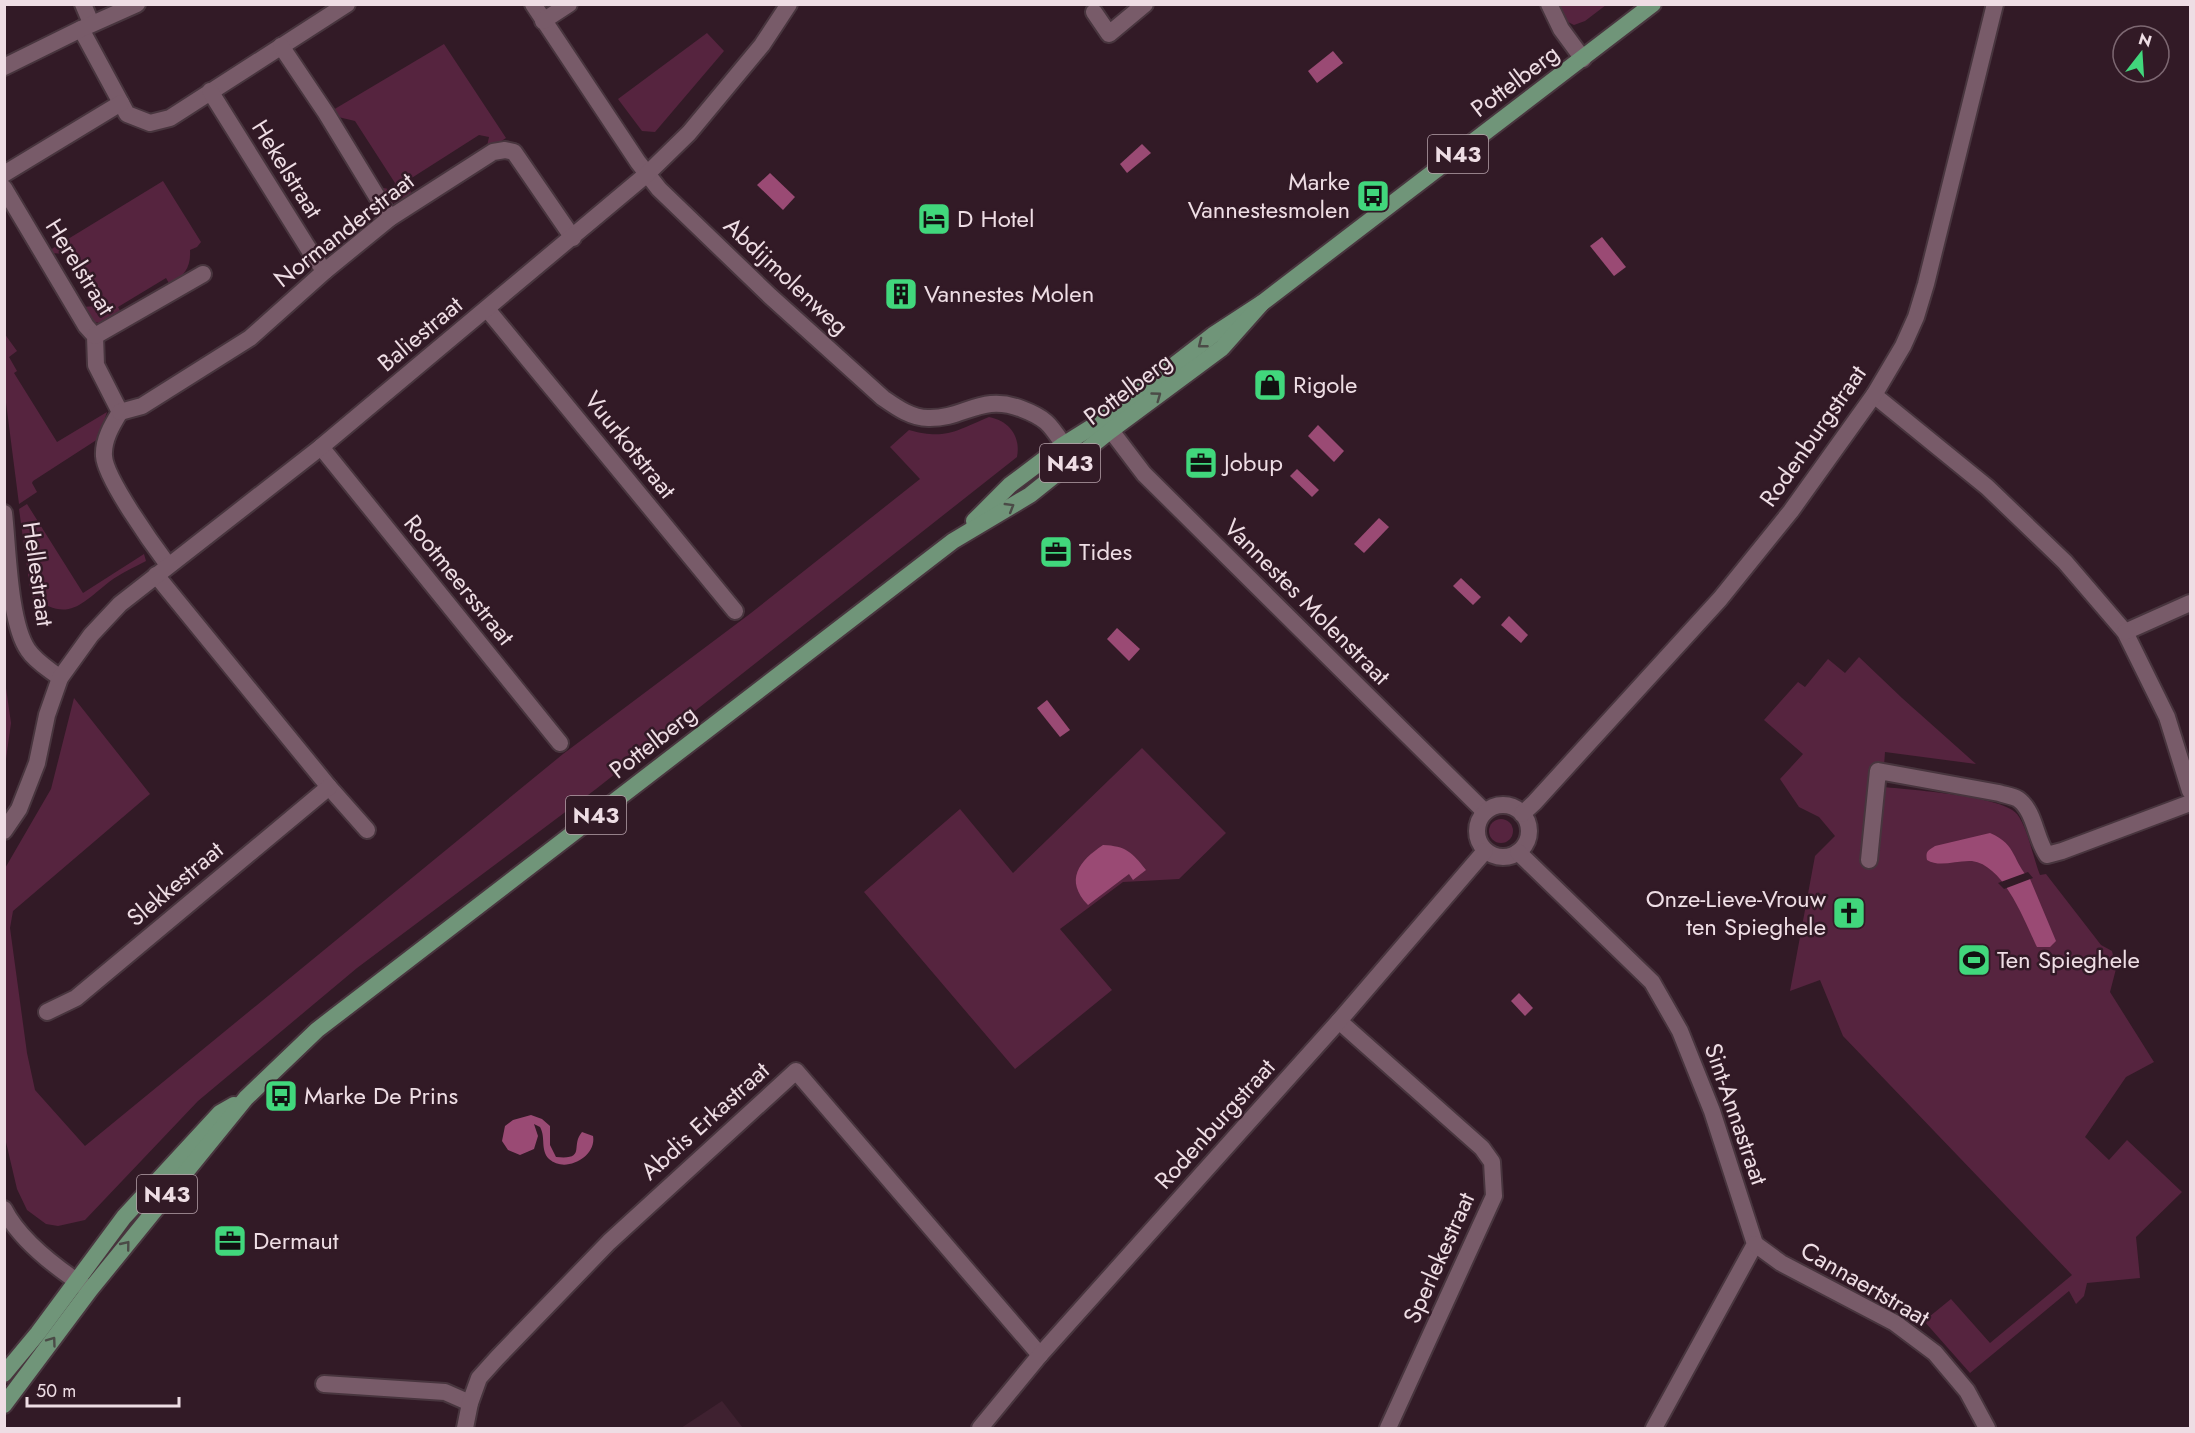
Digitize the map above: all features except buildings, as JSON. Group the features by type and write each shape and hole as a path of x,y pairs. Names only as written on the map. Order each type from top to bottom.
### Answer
{"main road":[{"name":"Pottelberg","path":"83,1285 246,1098 317,1030 953,541 1030,495 1074,460 1107,425 1213,335 1262,303 1653,4"},
{"name":"Pottelberg","path":"953,541 1010,485 1064,445 1107,425"},
{"name":"N43","path":"4,1374 83,1285"},
{"name":"N43","path":"4,1405 83,1285"}],"street":[{"path":"83,4 86,26 127,114 150,123 170,118 347,4"},
{"path":"4,67 86,26 137,4"},
{"name":"Abdijmolenweg","path":"533,4 659,189 770,296 883,398 901,410 926,419 986,404 1000,403 1014,406 1047,423 1074,460"},
{"path":"543,21 569,4"},
{"name":"Baliestraat","path":"60,678 91,635 120,604 321,447 647,174 689,133 762,45 789,4"},
{"path":"1094,12 1109,34 1145,4"},
{"path":"1549,4 1561,29 1583,59"},
{"name":"Rodenburgstraat","path":"1522,814 1720,599 1791,511 1874,395 1903,346 1916,317 1947,202 1995,4"},
{"path":"281,46 326,113 390,218"},
{"name":"Hekelstraat","path":"210,91 313,256 325,271"},
{"path":"4,174 122,104"},
{"name":"Normanderstraat","path":"120,412 142,406 250,338 325,271 390,218 493,152 505,150 514,152 573,238"},
{"name":"Herelstraat","path":"4,188 81,317 95,336 96,365 120,412"},
{"path":"95,336 203,274"},
{"name":"Vuurkotstraat","path":"488,309 735,611"},
{"path":"1874,395 1987,487 2066,562 2125,632 2167,717 2190,791"},
{"path":"120,412 104,448 106,468 162,570 330,787 367,830"},
{"name":"Vannestes Molenstraat","path":"1107,425 1144,474 1485,813"},
{"name":"Rootmeersstraat","path":"321,447 560,743"},
{"name":"Hellestraat","path":"4,513 19,634 33,657 60,678"},
{"path":"2125,632 2190,603"},
{"path":"4,831 19,809 37,763 47,715 60,678"},
{"path":"1869,860 1878,771 2017,798 2028,810 2041,846 2047,855 2190,803"},
{"name":"Slekkestraat","path":"47,1012 76,998 330,787"},
{"path":"1508,806 1522,814 1528,826 1528,834 1526,842 1518,852 1504,857 1493,855 1485,850 1478,838 1477,826 1485,813 1495,807 1508,806"},
{"name":"Rodenburgstraat","path":"980,1428 1040,1355 1338,1021 1485,850"},
{"name":"Sint-Annastraat","path":"1518,852 1652,982 1680,1031 1712,1111 1755,1244"},
{"name":"Sperlekestraat","path":"1338,1021 1482,1148 1492,1162 1494,1196 1388,1428"},
{"name":"Abdis Erkastraat","path":"465,1428 470,1402 479,1378 609,1242 796,1071 1040,1355"},
{"path":"7,1219 47,1258 83,1285"},
{"path":"1654,1428 1755,1244"},
{"name":"Cannaertstraat","path":"1755,1244 1780,1263 1895,1323 1935,1353 1967,1391 1987,1428"},
{"path":"324,1384 445,1392 470,1402"}],"shaded area":[{"path":"1559,5 1606,5 1585,21 1574,25 1566,21"},
{"path":"707,33 724,51 655,132 642,131 618,99"},
{"path":"444,44 506,138 486,151 489,137 479,135 410,179 411,195 402,204 390,202 379,187 393,190 395,183 355,121 334,116 333,110"},
{"path":"1333,51 1343,63 1317,83 1308,71"},
{"path":"1142,144 1151,153 1127,173 1120,164"},
{"path":"770,173 795,197 783,210 757,185"},
{"path":"163,181 201,242 190,250 188,266 183,274 170,285 166,278 118,307 122,314 105,324 94,322 81,307 97,306 97,290 82,267 79,268 68,254 50,253 50,250"},
{"path":"1602,237 1626,267 1614,276 1590,246"},
{"path":"4,333 17,351 9,357 17,371 14,373 57,442 107,412 98,439 33,481 37,492 19,504 5,395"},
{"path":"989,417 1002,422 1012,431 1017,442 1017,457 596,789 357,968 198,1101 85,1220 58,1226 46,1224 27,1210 17,1189 5,1138 4,870 51,789 74,698 150,794 13,911 10,928 27,1053 35,1090 85,1146 563,754 751,613 920,479 890,447 909,430 932,434 950,433"},
{"path":"1318,425 1344,451 1334,462 1308,436"},
{"path":"1297,469 1319,490 1312,497 1290,476"},
{"path":"27,504 83,593 144,554 146,561 118,576 73,608 64,610 44,604 31,596 19,509"},
{"path":"1379,518 1389,527 1364,553 1354,544"},
{"path":"1461,578 1481,597 1473,605 1453,586"},
{"path":"1509,616 1528,635 1521,643 1501,625"},
{"path":"1117,628 1140,649 1129,661 1107,639"},
{"name":"Ten Spieghele","path":"1859,657 1976,764 1885,752 1884,766 1873,786 1972,798 2008,807 2021,820 2040,875 2046,874 2101,945 2112,951 2116,969 2110,992 2154,1062 2126,1077 2085,1137 2109,1160 2127,1140 2182,1192 2136,1237 2140,1278 2087,1283 2084,1296 2076,1304 2069,1291 1970,1373 1924,1321 1951,1299 1990,1343 2072,1275 1843,1036 1820,980 1790,991 1815,856 1835,836 1819,817 1799,807 1780,779 1803,754 1764,720 1798,682 1805,687 1828,659 1845,673"},
{"path":"4,674 11,723 5,766 4,766"},
{"path":"1047,700 1070,730 1060,737 1037,708"},
{"path":"1142,748 1226,833 1179,879 1123,882 1060,929 1112,990 1015,1069 864,892 960,809 1013,873"},
{"path":"1501,819 1510,822 1513,831 1510,840 1501,843 1492,840 1489,831 1492,822"},
{"path":"1990,833 2006,843 2030,879 2056,941 2050,947 2037,947 2012,896 1994,873 1983,865 1972,861 1943,864 1927,860 1927,853 1935,846"},
{"path":"1103,845 1128,851 1146,870 1133,880 1129,874 1088,905 1081,896 1076,879 1081,864"},
{"path":"1519,993 1533,1008 1525,1016 1511,1001"},
{"path":"531,1115 542,1119 550,1126 550,1145 556,1157 575,1154 582,1132 593,1136 590,1151 571,1164 556,1163 546,1155 542,1131 534,1124 538,1136 534,1149 520,1155 508,1150 502,1141 505,1126 513,1120"},
{"path":"722,1401 743,1428 681,1428"}],"pier":[{"path":"2028,872 2033,878 2004,889 1998,883"}],"place":[{"name":"Marke Vannestesmolen","path":"1373,196"},
{"name":"D Hotel","path":"934,219"},
{"name":"Vannestes Molen","path":"901,294"},
{"name":"Rigole","path":"1270,385"},
{"name":"Jobup","path":"1201,463"},
{"name":"Tides","path":"1056,552"},
{"name":"Onze-Lieve-Vrouw ten Spieghele","path":"1849,913"},
{"name":"Ten Spieghele","path":"1974,960"},
{"name":"Marke De Prins","path":"281,1096"},
{"name":"Dermaut","path":"230,1241"}]}
